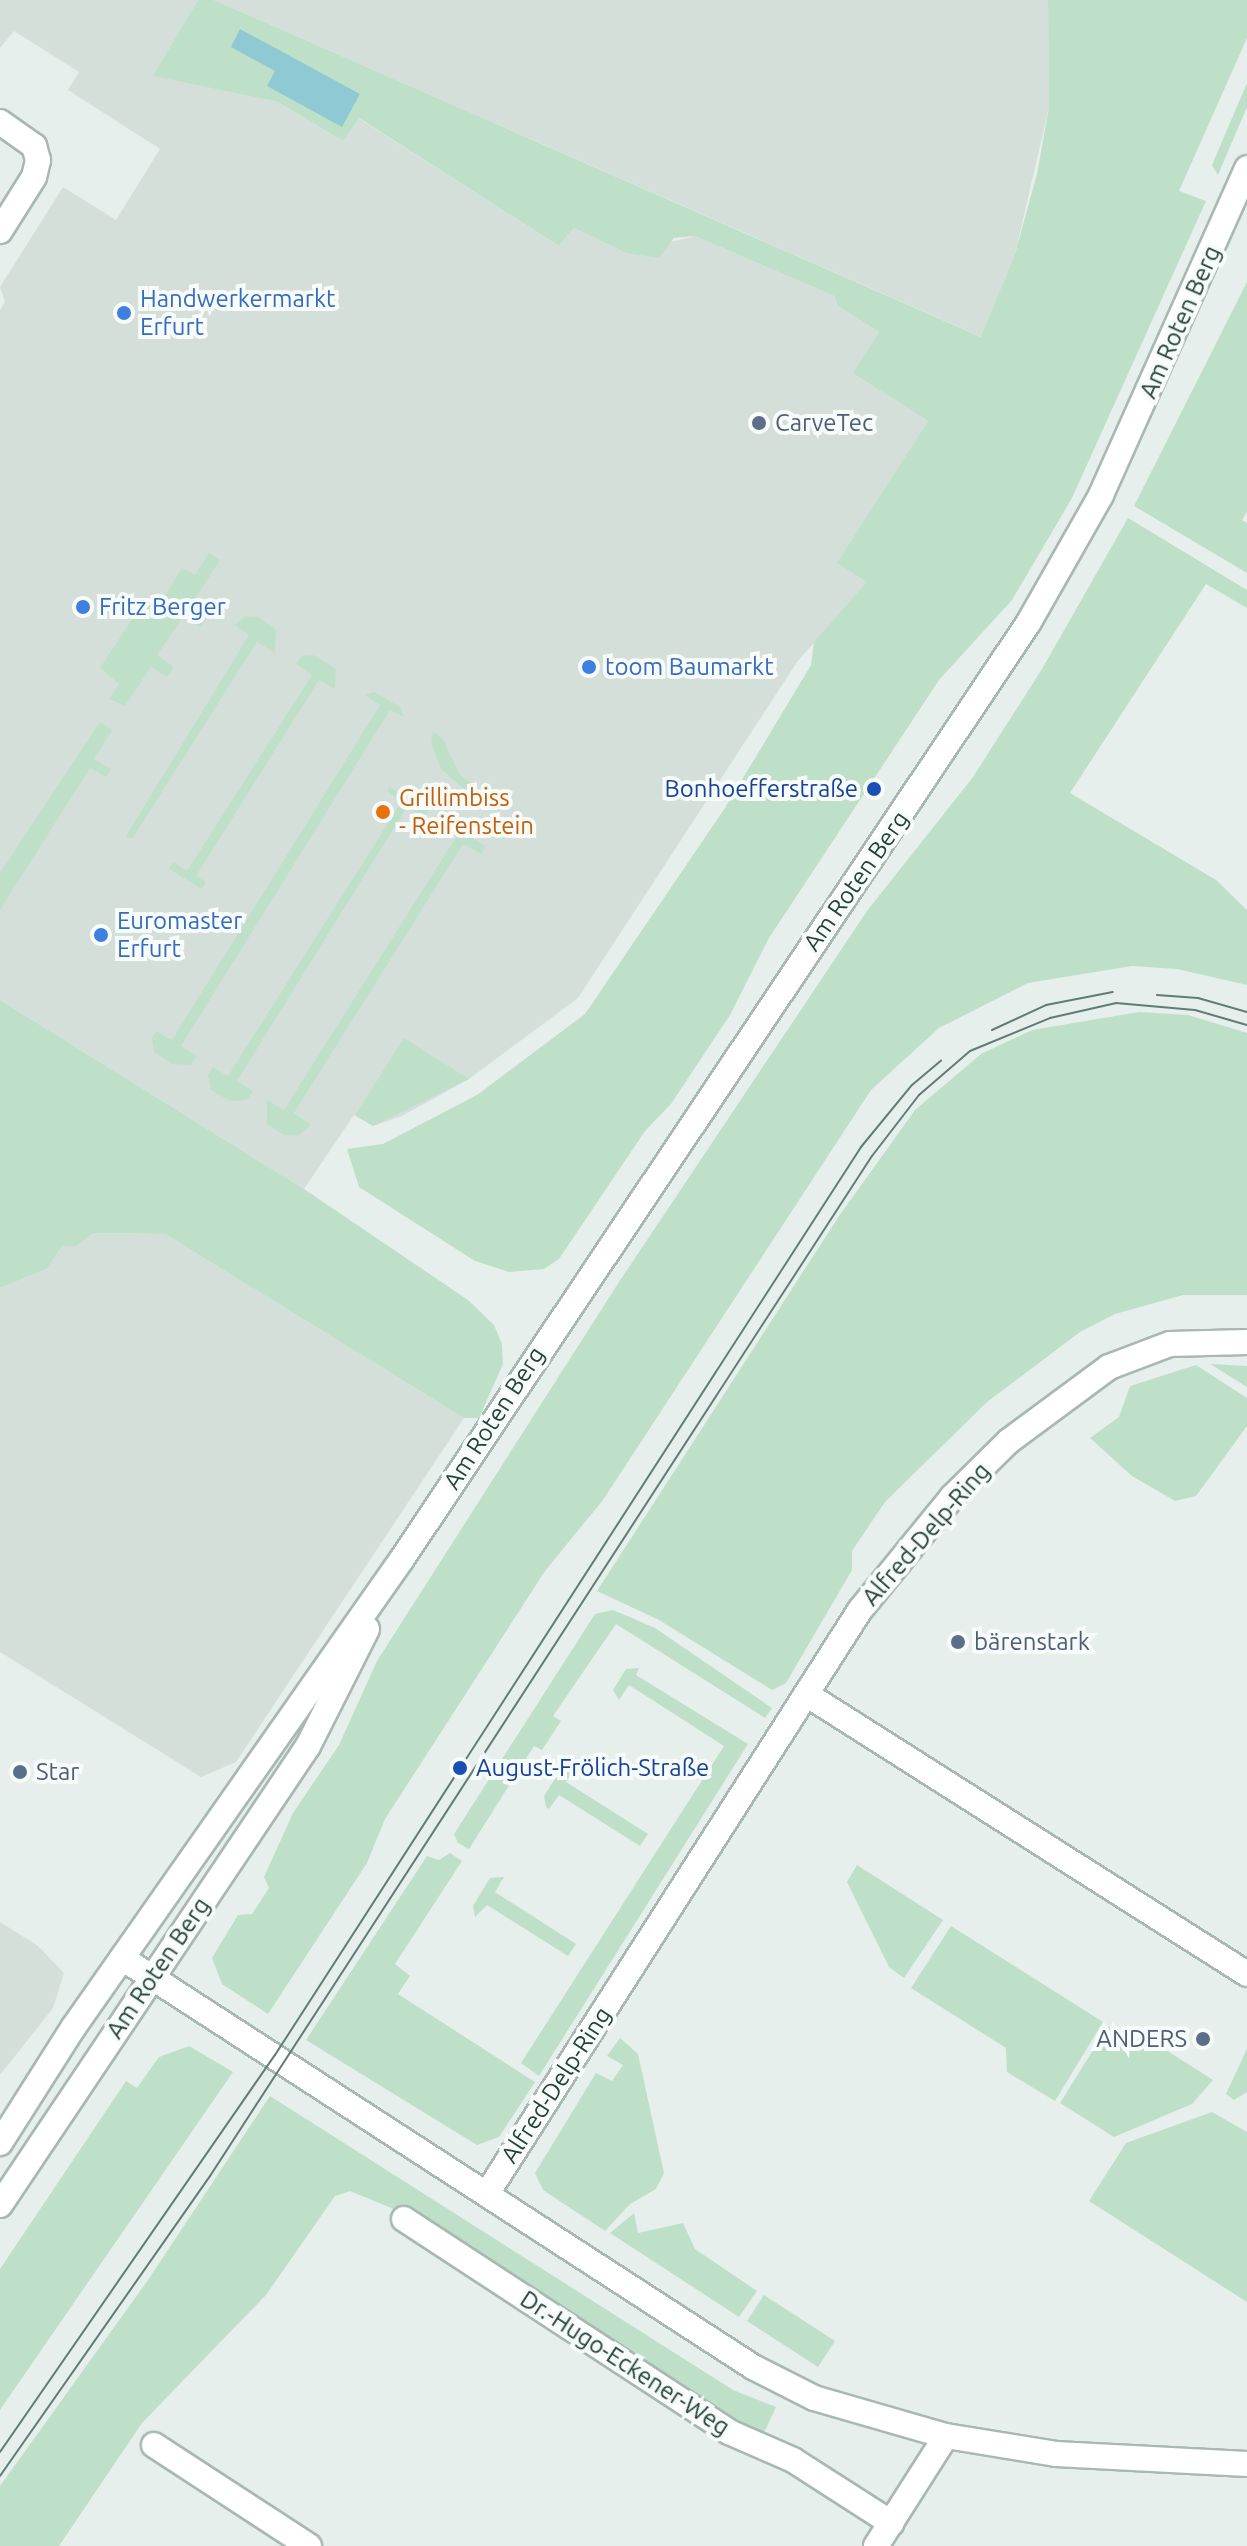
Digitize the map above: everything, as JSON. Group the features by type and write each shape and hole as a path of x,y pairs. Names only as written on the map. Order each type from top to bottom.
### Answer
{"street":[{"path":"0,122 34,146 38,160 34,177 0,231"},
{"name":"Am Roten Berg","path":"0,2143 122,1958 402,1559 1029,622 1101,495 1247,168"},
{"name":"Alfred-Delp-Ring","path":"488,2192 860,1610 922,1531 1009,1441 1109,1367 1133,1356 1199,1340 1247,1342"},
{"name":"Am Roten Berg","path":"0,2205 308,1746 402,1559"},
{"path":"806,1694 1247,1974"},
{"path":"122,1958 488,2192 753,2367 814,2398 946,2436 1056,2454 1247,2464"},
{"name":"Dr.-Hugo-Eckener-Weg","path":"404,2219 729,2432 793,2460 891,2523"},
{"path":"876,2546 946,2436"},
{"path":"154,2445 309,2546"}],"shaded area":[{"path":"0,0 198,0 154,76 278,102 343,141 358,118 559,246 574,228 626,253 695,236 834,296 838,306 879,332 854,373 928,421 838,563 868,582 797,662 578,998 469,1079 402,1116 373,1126 354,1115 304,1189 0,1000 0,310 5,302 0,287 63,187 116,220 160,149 68,90 79,72 30,41 14,31 0,48"},
{"path":"214,0 1048,0 1049,107 1015,254 982,337"},
{"path":"93,1233 165,1234 464,1418 236,1762 201,1777 0,1652 0,1288 47,1269 62,1246 76,1245"},
{"path":"0,1922 38,1946 64,1973 53,2008 0,2075"}],"green space":[{"path":"198,0 214,0 981,337 1015,254 1037,174 1049,107 1048,0 1247,0 1247,38 1179,191 1206,201 1072,498 1012,600 939,680 769,938 730,1015 671,1104 645,1131 559,1259 544,1269 509,1272 475,1261 359,1187 347,1149 383,1144 477,1095 585,1014 725,808 811,665 814,642 867,582 837,563 928,421 853,373 879,332 838,306 834,296 695,236 674,238 659,258 626,253 574,228 559,246 359,118 343,141 278,102 153,76"},
{"path":"1247,83 1247,107 1218,175 1212,165"},
{"path":"1247,282 1247,512 1242,520 1247,523 1247,573 1134,506"},
{"path":"1128,518 1247,590 1247,608 1206,584 1070,793 1216,880 1247,910 1247,985 1177,969 1132,966 1028,983 939,1028 871,1090 603,1500 545,1571 385,1819 367,1863 268,2014 222,1984 212,1958 238,1915 252,1914 269,1888 264,1877 293,1813 339,1745 377,1661 619,1282 867,911 973,777 1042,669"},
{"path":"209,553 220,560 189,608 207,619 200,627 183,617 157,655 174,667 167,677 151,667 125,706 109,699 119,684 100,668 144,601 157,609 182,568 195,575"},
{"path":"245,616 258,617 276,630 275,653 257,642 132,839 126,836 249,635 235,625"},
{"path":"313,655 336,669 335,689 319,680 196,876 206,882 202,889 169,869 173,862 187,871 312,675 296,664 302,656"},
{"path":"374,692 400,707 404,717 390,710 181,1046 197,1056 190,1065 172,1064 154,1052 152,1038 156,1031 172,1040 380,705 365,695"},
{"path":"100,722 112,730 94,759 111,769 106,777 90,768 0,910 0,873"},
{"path":"433,732 443,739 459,774 476,786 470,794 441,769 431,742"},
{"path":"390,787 428,811 424,817 407,807 237,1081 253,1091 247,1100 230,1101 211,1090 208,1075 213,1067 228,1076 402,801 387,791"},
{"path":"445,820 485,846 481,854 463,844 294,1113 311,1125 298,1136 284,1135 267,1124 267,1100 284,1110 456,837 439,825"},
{"path":"0,1000 304,1189 468,1300 494,1325 502,1344 503,1364 479,1418 464,1418 165,1234 93,1233 76,1246 62,1246 47,1269 0,1288"},
{"path":"1139,1012 1188,1015 1247,1033 1247,1295 1183,1295 1115,1314 1080,1332 987,1402 885,1502 852,1551 852,1570 786,1683 772,1690 659,1620 597,1591 839,1216 915,1110 981,1054 1032,1030"},
{"path":"404,1038 469,1079 373,1126 355,1115"},
{"path":"1210,1364 1247,1366 1247,1387"},
{"path":"1196,1365 1247,1398 1247,1426 1196,1496 1175,1501 1132,1476 1090,1438 1119,1417 1130,1386"},
{"path":"613,1610 655,1628 772,1708 765,1718 616,1624 553,1716 561,1721 542,1750 534,1746 469,1849 458,1843 454,1834 595,1614"},
{"path":"639,1668 636,1675 748,1744 539,2076 521,2063 724,1746 629,1685 619,1700 613,1690 626,1669"},
{"path":"576,1767 566,1782 648,1834 640,1846 559,1795 549,1809 546,1807 544,1796 562,1768"},
{"path":"450,1853 462,1861 395,1964 410,1976 398,1994 535,2082 499,2137 477,2145 306,2040 427,1856 439,1860"},
{"path":"857,1865 943,1920 904,1978 889,1967 847,1882"},
{"path":"504,1877 495,1892 576,1944 568,1956 487,1905 475,1917 473,1906 490,1878"},
{"path":"951,1926 1103,2022 1055,2101 1007,2072 1006,2048 911,1988"},
{"path":"1108,2026 1146,2050 1152,2041 1213,2080 1192,2104 1114,2137 1060,2103"},
{"path":"620,2038 638,2054 664,2173 656,2189 630,2204 605,2231 543,2190 535,2173 596,2073 612,2081 623,2065 607,2056"},
{"path":"189,2046 233,2072 0,2410 0,2269 126,2081 137,2088 159,2057"},
{"path":"1247,2049 1247,2092 1234,2100 1226,2094"},
{"path":"270,2096 733,2390 776,2407 762,2437 411,2207 401,2212 350,2191 335,2196 266,2295 142,2423 59,2546 0,2546 0,2486 148,2280"},
{"path":"1212,2112 1247,2132 1247,2302 1089,2201 1126,2143"},
{"path":"634,2213 638,2233 683,2223 695,2249 757,2291 739,2317 610,2233"},
{"path":"764,2295 835,2341 818,2367 747,2321"}],"water":[{"path":"240,29 360,94 342,127 267,86 275,71 231,47"}],"tram line":[{"path":"992,1030 1046,1005 1113,992"},
{"path":"1157,995 1198,998 1247,1012"},
{"path":"0,2476 210,2176 872,1156 919,1095 970,1051 1050,1018 1116,1003 1195,1010 1247,1025"},
{"path":"0,2452 275,2055 861,1147 912,1085 941,1061"}],"place":[{"name":"Handwerkermarkt Erfurt","path":"124,313"},
{"name":"CarveTec","path":"759,423"},
{"name":"Fritz Berger","path":"83,607"},
{"name":"toom Baumarkt","path":"589,667"},
{"name":"Bonhoefferstraße","path":"874,789"},
{"name":"Grillimbiss - Reifenstein","path":"383,812"},
{"name":"Euromaster Erfurt","path":"101,935"},
{"name":"bärenstark","path":"958,1642"},
{"name":"August-Frölich-Straße","path":"460,1768"},
{"name":"Star","path":"20,1772"},
{"name":"ANDERS","path":"1203,2039"}]}
